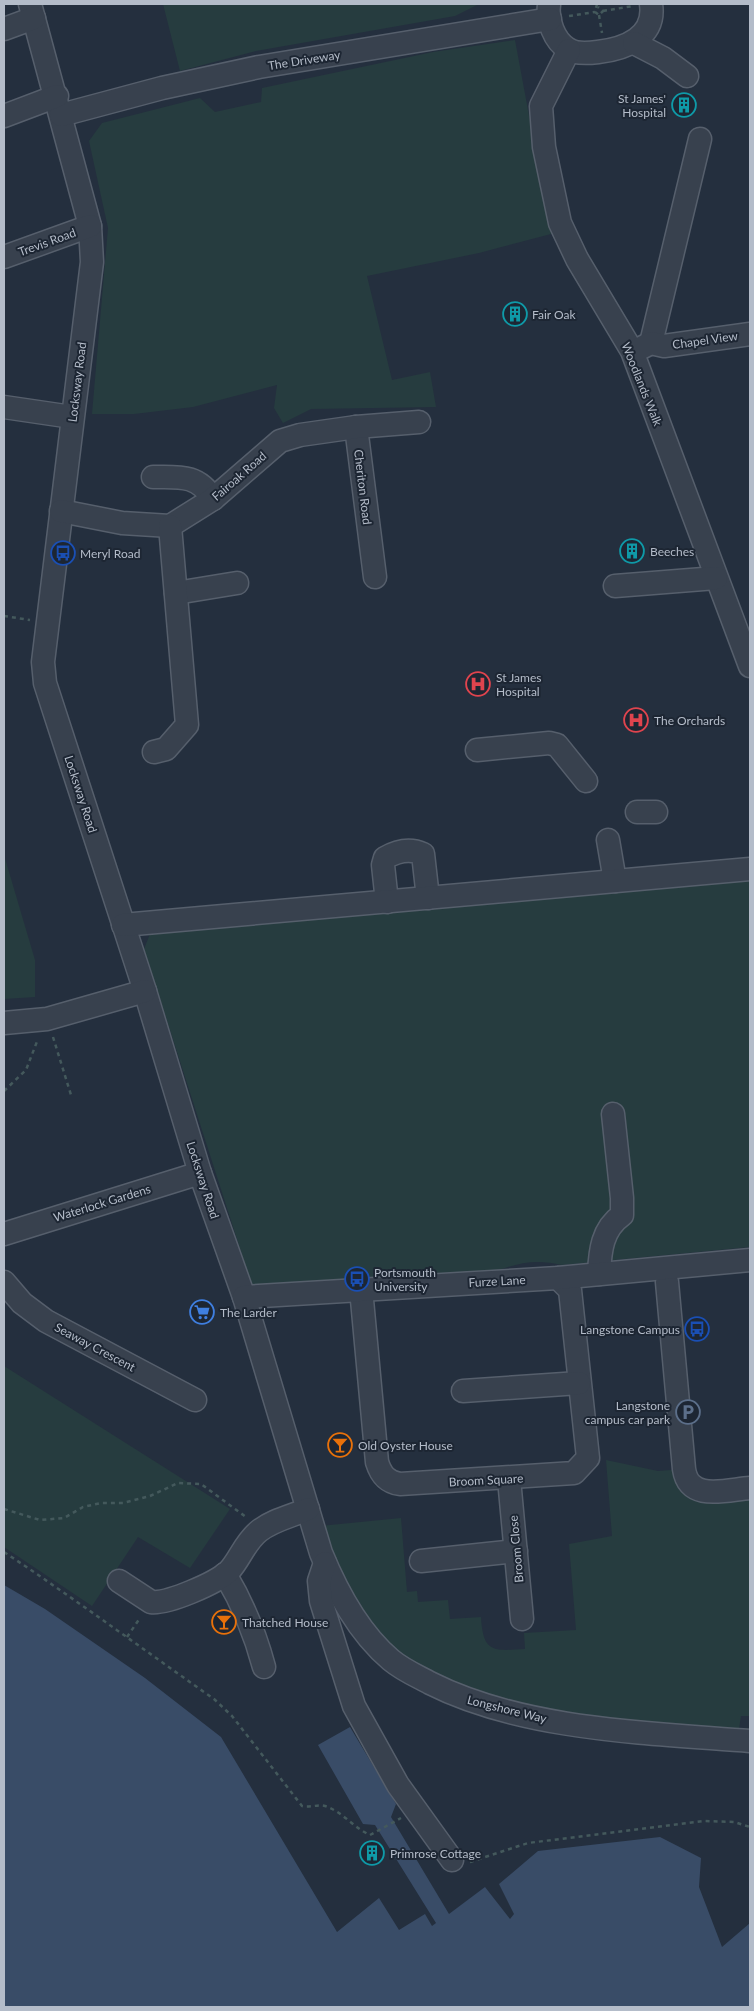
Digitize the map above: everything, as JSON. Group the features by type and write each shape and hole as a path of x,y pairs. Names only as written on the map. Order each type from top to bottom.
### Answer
{"street":[{"path":"550,11 556,40 569,50 590,53 615,50 634,43 648,27 652,12 644,5"},
{"path":"4,29 32,11"},
{"name":"Locksway Road","path":"32,11 90,226 92,262 43,662 45,683 145,991 200,1172 244,1297 325,1562"},
{"name":"The Driveway","path":"4,116 162,88 259,67 550,11"},
{"path":"634,43 663,58 687,76"},
{"name":"Woodlands Walk","path":"569,50 541,106 544,146 560,223 577,259 642,347 716,578 750,666"},
{"path":"642,347 700,139"},
{"name":"Trevis Road","path":"4,257 90,226"},
{"name":"Chapel View","path":"642,347 664,346 750,334"},
{"path":"4,407 72,417"},
{"name":"Fairoak Road","path":"170,526 213,499 280,441 300,435 356,427 420,422"},
{"name":"Cheriton Road","path":"356,427 362,549 374,577"},
{"path":"153,477 193,480 206,488 213,499"},
{"path":"61,511 122,523 170,526 187,725 166,749 154,752"},
{"path":"615,586 716,578"},
{"path":"176,593 237,583"},
{"path":"477,750 549,743 557,745 586,781"},
{"path":"608,840 615,882"},
{"path":"387,902 383,865 385,858 395,852 416,850 423,854 428,898"},
{"path":"123,925 750,869"},
{"path":"4,1023 47,1019 145,991"},
{"path":"599,1274 602,1244 607,1229 622,1215 622,1198 613,1114"},
{"name":"Waterlock Gardens","path":"4,1234 200,1172"},
{"name":"Furze Lane","path":"244,1297 361,1289 564,1284 599,1274 750,1260"},
{"path":"564,1284 667,1282 750,1274"},
{"name":"Seaway Crescent","path":"4,1282 22,1303 46,1321 196,1400"},
{"path":"667,1282 684,1469 687,1482 691,1487 701,1491 750,1488"},
{"name":"Broom Square","path":"361,1289 377,1462 381,1473 390,1482 400,1484 509,1479 574,1473 588,1458 564,1284"},
{"path":"463,1390 579,1383"},
{"name":"Broom Close","path":"509,1479 522,1618"},
{"path":"119,1581 151,1602 172,1599 214,1581 225,1574 248,1542 261,1529 308,1509"},
{"path":"421,1561 516,1551"},
{"path":"325,1562 319,1581 322,1601 354,1706 398,1785 452,1860"},
{"name":"Longshore Way","path":"325,1562 348,1606 377,1646 401,1667 453,1694 520,1713 590,1727 750,1741"},
{"path":"225,1574 241,1602 255,1633 264,1667"}],"path":[{"path":"599,15 602,11 644,5"},
{"path":"595,12 598,6 602,11"},
{"path":"550,11 595,12 599,15 602,34"},
{"path":"4,616 48,622"},
{"path":"4,1091 26,1070 47,1019"},
{"path":"47,1019 70,1096"},
{"path":"4,1509 40,1520 64,1518 83,1507 150,1496 178,1483 201,1484 261,1529"},
{"path":"4,1552 68,1594 214,1699 236,1722 302,1806 309,1808 324,1806 348,1818 366,1833 375,1834 400,1819"},
{"path":"127,1638 151,1602"},
{"path":"452,1860 456,1864 466,1864 528,1842 703,1821 734,1822 750,1827"}],"green space":[{"path":"163,4 479,4 455,16 256,51 180,71"},
{"path":"515,40 551,234 479,253 367,276 392,380 430,372 436,407 311,409 283,423 274,408 277,385 193,407 134,414 92,414 108,228 89,141 102,123 200,98 215,112 261,102 262,88 433,52"},
{"path":"4,855 35,960 35,997 4,999"},
{"path":"750,875 750,1247 562,1265 529,1262 497,1271 252,1286 144,949 152,929"},
{"path":"4,1366 230,1509 190,1568 138,1537 92,1606 4,1547"},
{"path":"606,1460 658,1471 684,1469 687,1482 750,1488 750,1716 741,1716 739,1729 735,1733 530,1710 407,1666 358,1608 320,1526 401,1518 407,1592 417,1591 418,1602 448,1600 450,1619 481,1617 484,1637 492,1647 505,1650 525,1649 524,1633 576,1630 569,1544 612,1536"}],"water":[{"path":"4,1585 45,1609 145,1678 221,1737 337,1932 379,1898 399,1930 425,1914 432,1926 436,1923 375,1825 363,1824 318,1745 350,1727 396,1804 391,1817 449,1914 485,1887 510,1919 514,1914 499,1884 538,1851 660,1837 701,1858 699,1887 722,1947 750,1923 750,2007 4,2007"}],"place":[{"name":"St James' Hospital","path":"684,105"},
{"name":"Fair Oak","path":"515,314"},
{"name":"Beeches","path":"632,551"},
{"name":"Meryl Road","path":"63,553"},
{"name":"St James Hospital","path":"478,684"},
{"name":"The Orchards","path":"636,720"},
{"name":"Portsmouth University","path":"357,1279"},
{"name":"The Larder","path":"202,1312"},
{"name":"Langstone Campus","path":"697,1329"},
{"name":"Langstone campus car park","path":"688,1412"},
{"name":"Old Oyster House","path":"340,1445"},
{"name":"Thatched House","path":"224,1622"},
{"name":"Primrose Cottage","path":"372,1853"}]}
